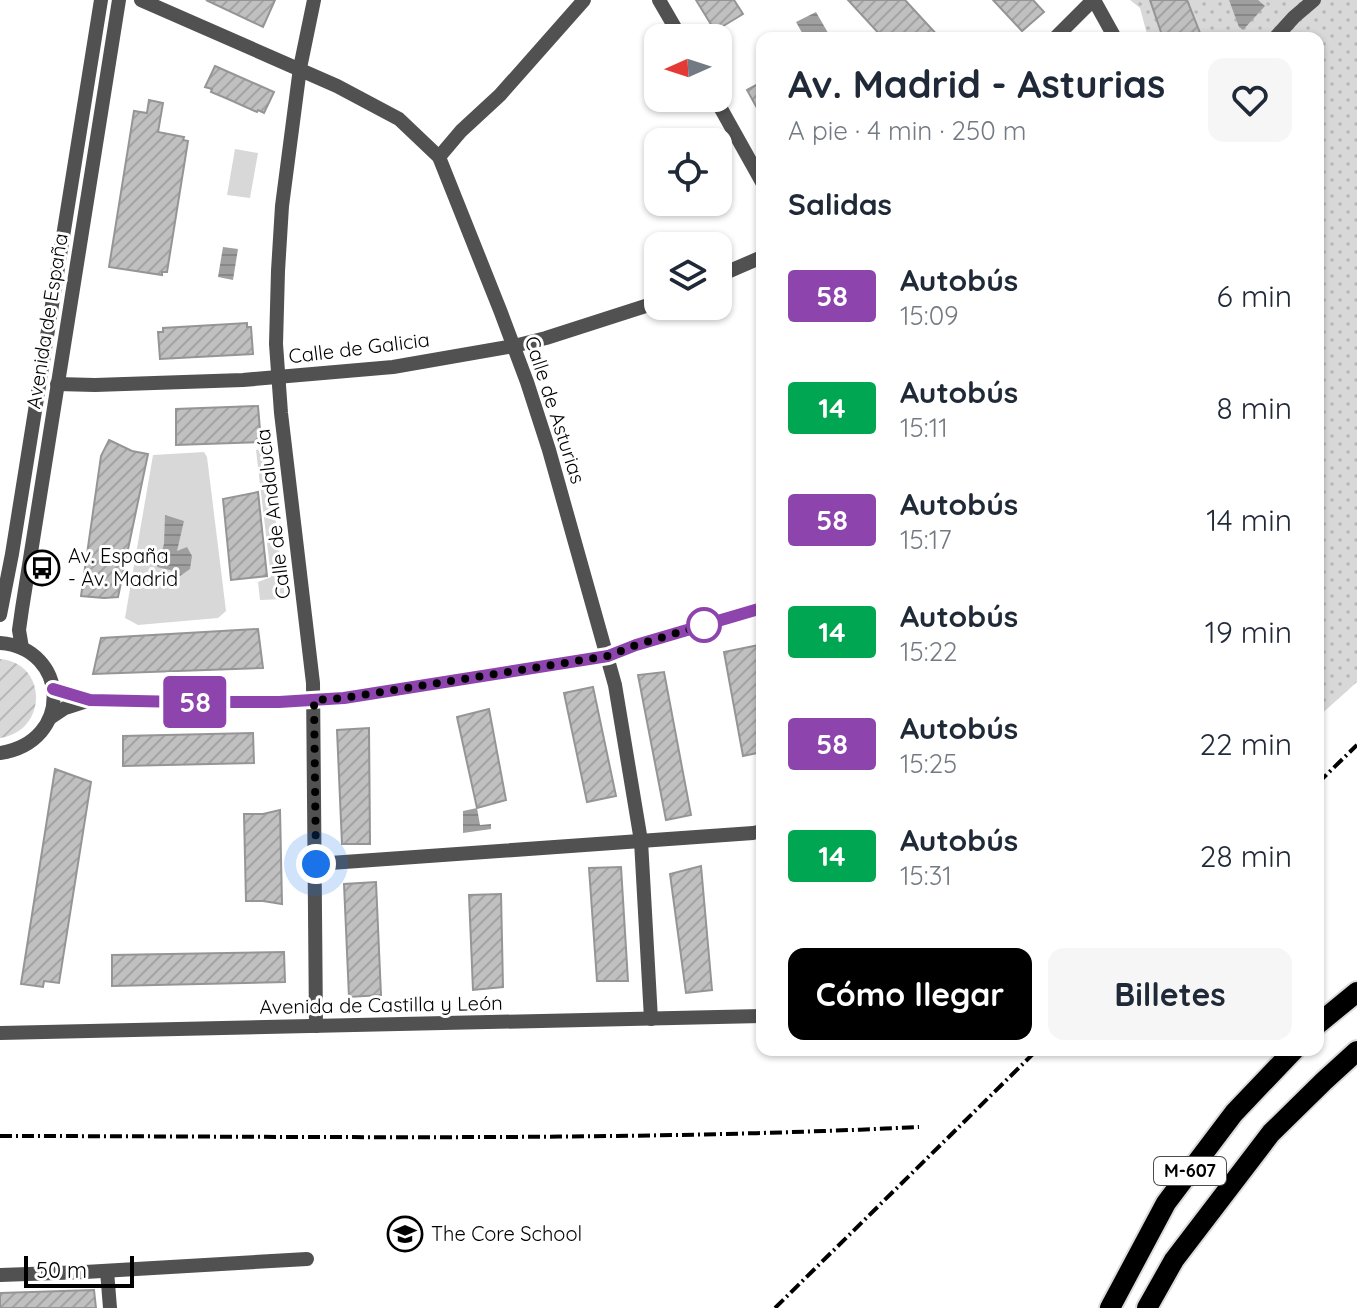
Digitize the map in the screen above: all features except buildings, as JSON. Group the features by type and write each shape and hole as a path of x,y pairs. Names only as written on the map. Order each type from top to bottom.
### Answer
{"highway":[{"path":"1324,1019 1357,992"},
{"name":"M-607","path":"1147,1308 1174,1260 1271,1133 1357,1051"},
{"name":"M-607","path":"1110,1308 1166,1203 1234,1113 1288,1056"},
{"path":"1162,1308 1192,1257 1211,1210"}],"street":[{"name":"Avenida de España","path":"0,615 101,0"},
{"name":"Avenida de España","path":"22,648 19,630 119,0"},
{"name":"Calle de Asturias","path":"141,0 300,68 399,119 439,157 514,346 549,450 608,656 641,841 651,1019"},
{"name":"Calle de Andalucía","path":"314,0 300,68 282,206 276,344 314,700 316,1026"},
{"path":"439,157 461,131 500,95 584,0"},
{"path":"659,0 673,24"},
{"path":"1061,32 1094,0 1112,32"},
{"path":"1280,32 1314,0"},
{"path":"723,112 756,171"},
{"path":"732,270 756,260"},
{"name":"Calle de Galicia","path":"57,384 278,378 393,367 514,346 644,306"},
{"path":"53,689 90,700 279,702 344,698 608,656 756,610"},
{"path":"0,643 22,648 34,656 44,667 53,689 54,701 50,718 34,741 0,756"},
{"path":"50,718 65,708 90,700"},
{"path":"316,864 756,831"},
{"name":"Avenida de Castilla y León","path":"0,1033 756,1016"},
{"path":"0,1275 307,1259"},
{"path":"107,1271 110,1308"}],"shaded area":[{"path":"1130,0 1357,0 1357,682 1324,712 1324,32 1146,32 1140,8"},
{"path":"1229,0 1258,0 1265,6 1243,30"},
{"path":"816,12 828,32 802,32 796,22"},
{"path":"235,149 258,153 250,198 227,195"},
{"path":"223,247 238,249 233,280 218,277"},
{"path":"267,448 285,599 260,600 258,582 271,577 256,450"},
{"path":"204,452 226,611 218,618 138,625 125,618 153,455"},
{"path":"165,515 184,521 177,551 187,547 192,556 190,569 180,576 174,571 157,567 164,544"},
{"path":"0,659 16,663 27,672 34,684 36,697 34,711 27,723 16,733 0,738"},
{"path":"477,808 480,825 491,824 491,829 463,833 463,811"}],"railway":[{"path":"1324,777 1357,745"},
{"path":"775,1308 1031,1056"},
{"path":"0,1136 689,1135 919,1127"}],"bus line":[{"name":"58","path":"53,689 90,700 121,701 279,702 344,698 608,656 756,610"}],"place":[{"name":"Av. España - Av. Madrid","path":"42,568"},
{"name":"The Core School","path":"405,1234"}],"route":[{"path":"316,864 314,700 344,698 608,656 704,625"}]}
